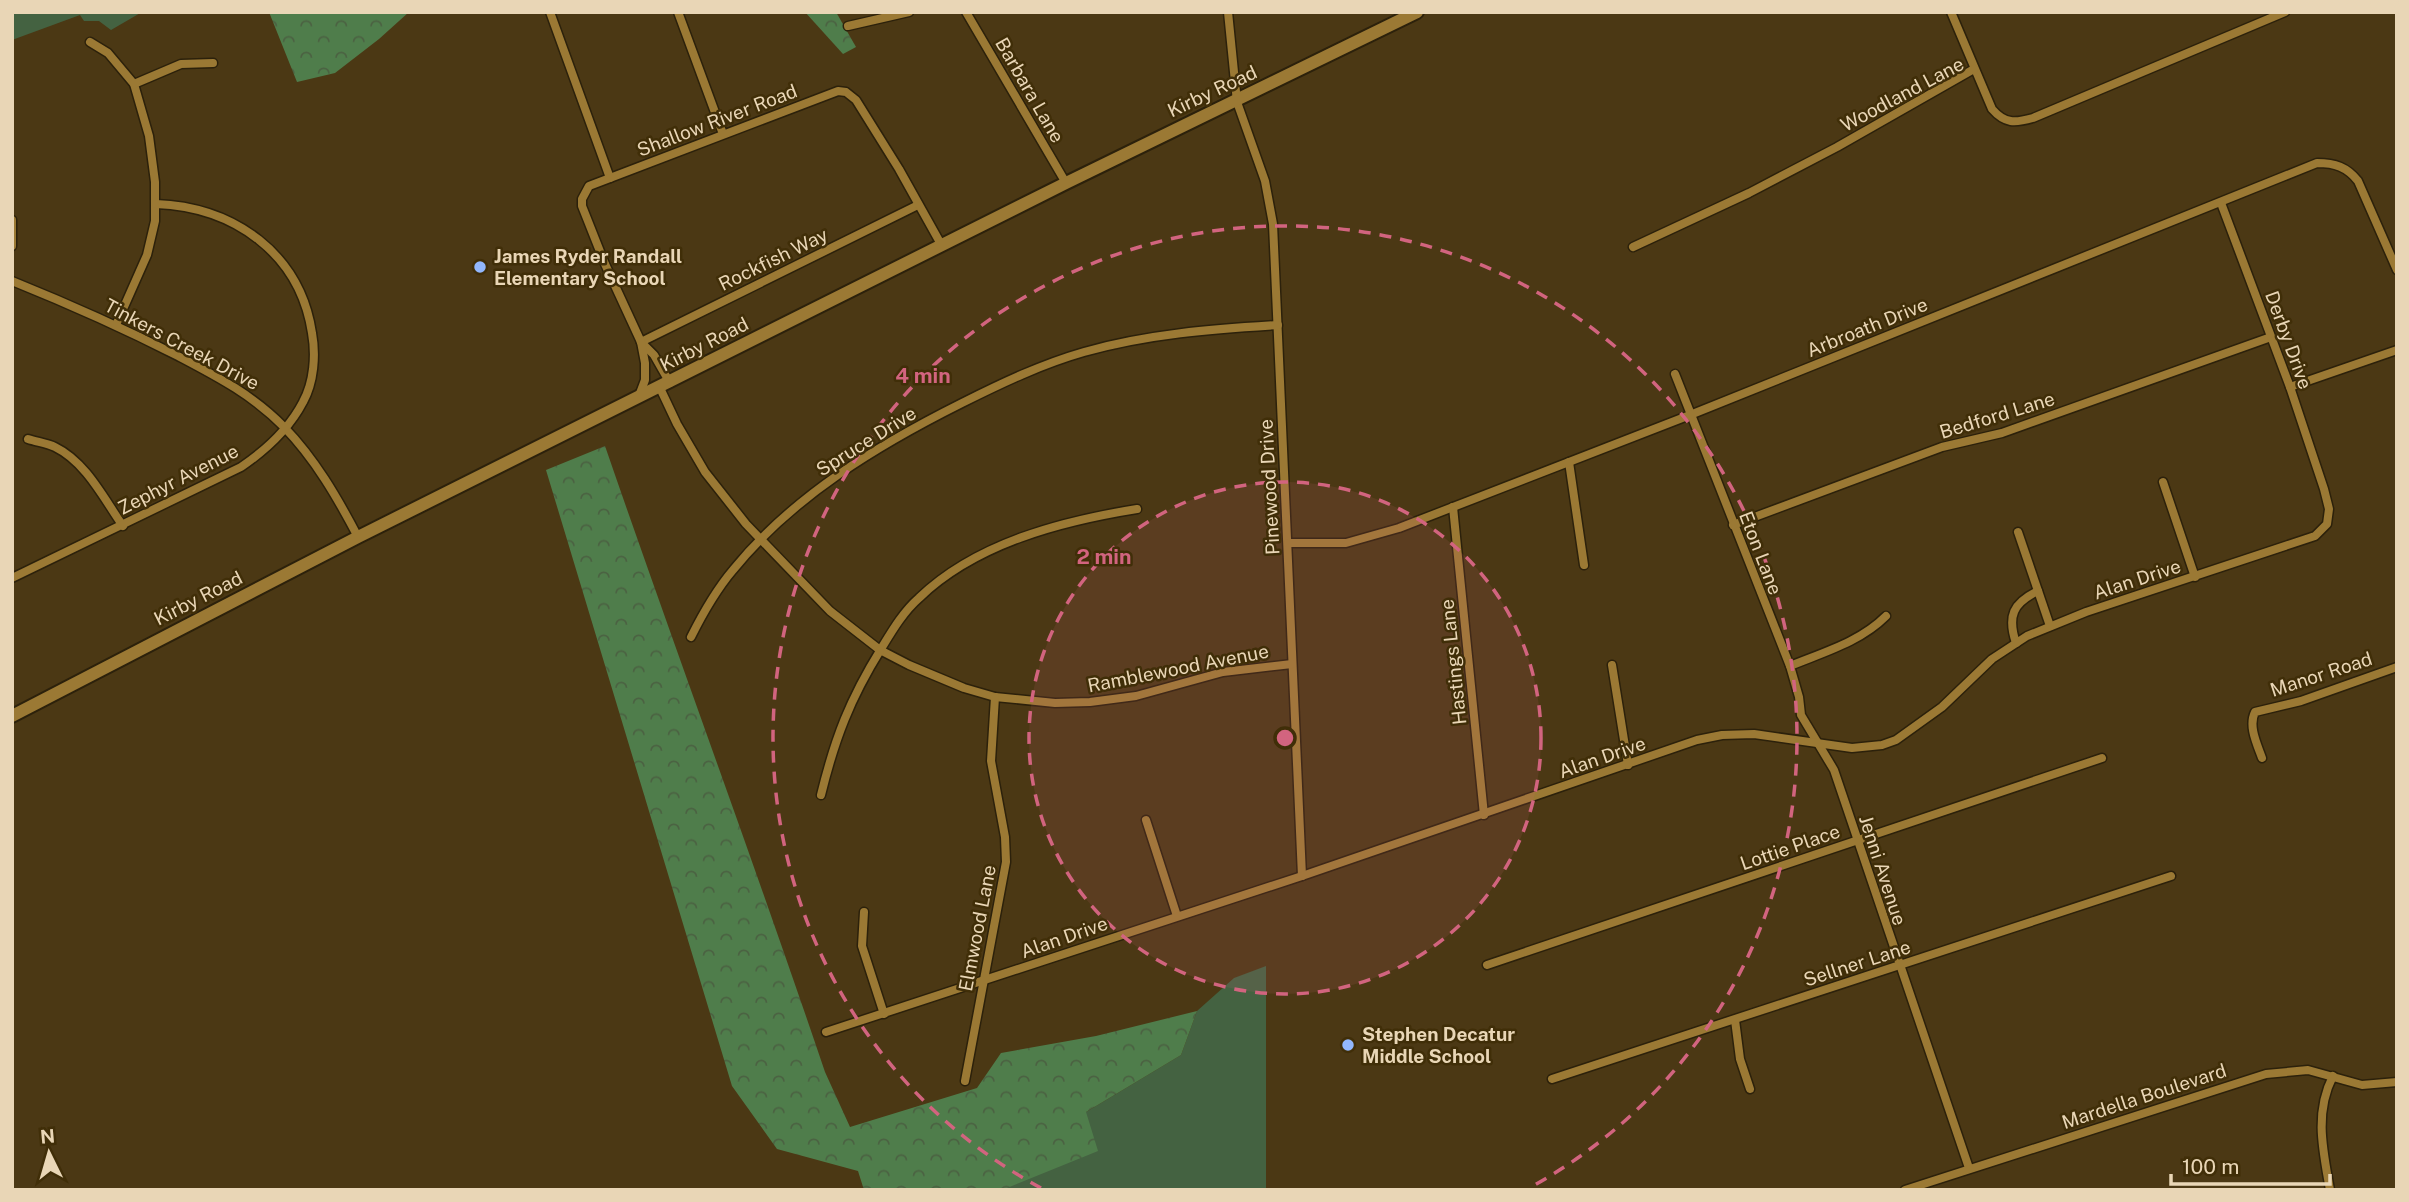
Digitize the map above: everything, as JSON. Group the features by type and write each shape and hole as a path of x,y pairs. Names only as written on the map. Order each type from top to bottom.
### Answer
{"main road":[{"name":"Kirby Road","path":"12,716 358,537 1066,183 1417,12"}],"street":[{"path":"550,12 610,178"},
{"path":"678,12 723,134"},
{"path":"848,26 909,12"},
{"name":"Barbara Lane","path":"966,12 1066,183"},
{"name":"Pinewood Drive","path":"1228,12 1237,102 1255,149 1270,206 1277,272 1302,876"},
{"path":"1951,12 1975,69"},
{"name":"Woodland Lane","path":"1633,247 1759,188 1975,69 1992,109 1999,118 2020,122 2285,12"},
{"path":"90,42 108,54 134,85 149,136 156,204 147,255 116,325"},
{"path":"134,85 181,64 213,63"},
{"name":"Shallow River Road","path":"639,398 645,380 641,342 582,206 582,199 589,186 838,91 846,92 856,100 942,246"},
{"name":"Arbroath Drive","path":"1288,543 1335,544 1359,541 1453,507 2318,163 2341,166 2351,172 2358,181 2397,270"},
{"name":"Derby Drive","path":"2221,203 2290,387 2324,489"},
{"name":"Zephyr Avenue","path":"12,578 241,467 266,449 304,401 313,366 312,328 298,284 273,252 237,225 186,207 156,204"},
{"name":"Rockfish Way","path":"641,342 918,205"},
{"path":"12,220 12,246"},
{"name":"Tinkers Creek Drive","path":"12,281 116,325 230,384 253,399 284,427 322,473 358,537"},
{"name":"Spruce Drive","path":"691,637 725,580 761,540 807,499 861,458 901,434 1027,372 1085,351 1191,332 1278,325"},
{"name":"Bedford Lane","path":"1733,525 1942,447 2002,433 2271,337"},
{"name":"Shallow River Road","path":"641,342 654,355 665,385"},
{"path":"2290,387 2397,350"},
{"name":"Eton Lane","path":"1675,374 1790,666 1801,715 1819,742"},
{"name":"Ramblewood Avenue","path":"665,385 677,424 705,472 731,507 761,540 830,611 880,650 943,680 995,697 1055,703 1112,700 1160,691 1223,673 1292,664"},
{"path":"28,439 53,446 75,462 92,481 123,526"},
{"path":"1569,462 1584,565"},
{"path":"2163,482 2195,576"},
{"name":"Alan Drive","path":"826,1032 1302,876 1697,740 1722,735 1775,736 1852,748 1882,745 1896,740 1942,706 1984,666 2016,643 2050,626 2315,536 2324,529 2329,518 2324,489"},
{"name":"Hastings Lane","path":"1453,507 1484,814"},
{"path":"821,795 842,721 858,686 905,613 919,598 965,564 1033,534 1088,518 1137,509"},
{"path":"2018,532 2050,626"},
{"path":"2016,643 2011,626 2012,614 2023,599 2038,592"},
{"path":"1790,666 1860,637 1886,615"},
{"path":"1612,665 1628,765"},
{"name":"Manor Road","path":"2262,758 2253,727 2255,712 2301,701 2397,667"},
{"name":"Elmwood Lane","path":"965,1081 1006,862 1005,837 991,761 995,697"},
{"name":"Jenni Avenue","path":"1819,742 1833,770 1969,1168"},
{"name":"Lottie Place","path":"1487,965 2102,758"},
{"path":"1146,820 1177,916"},
{"name":"Sellner Lane","path":"1552,1079 2171,876"},
{"path":"864,912 862,946 884,1014"},
{"path":"1735,1020 1740,1059 1750,1089"},
{"name":"Mardella Boulevard","path":"1905,1190 2266,1074 2308,1070 2362,1085 2397,1082"},
{"path":"2330,1190 2323,1152 2321,1113 2333,1076"}],"green space":[{"path":"12,12 142,12 111,30 99,21 84,21 80,15 12,40"},
{"path":"269,12 409,12 335,73 297,82"},
{"path":"805,12 836,12 856,47 843,54"},
{"path":"605,446 825,1072 850,1127 977,1088 1001,1053 1096,1036 1197,1011 1181,1055 1086,1112 1098,1151 1002,1190 864,1190 858,1171 777,1149 732,1086 546,470"},
{"path":"1266,966 1266,1190 1002,1190 1086,1112 1181,1055 1197,1011 1234,978"}],"place":[{"name":"James Ryder Randall Elementary School","path":"480,267"},
{"name":"Stephen Decatur Middle School","path":"1348,1045"}]}
